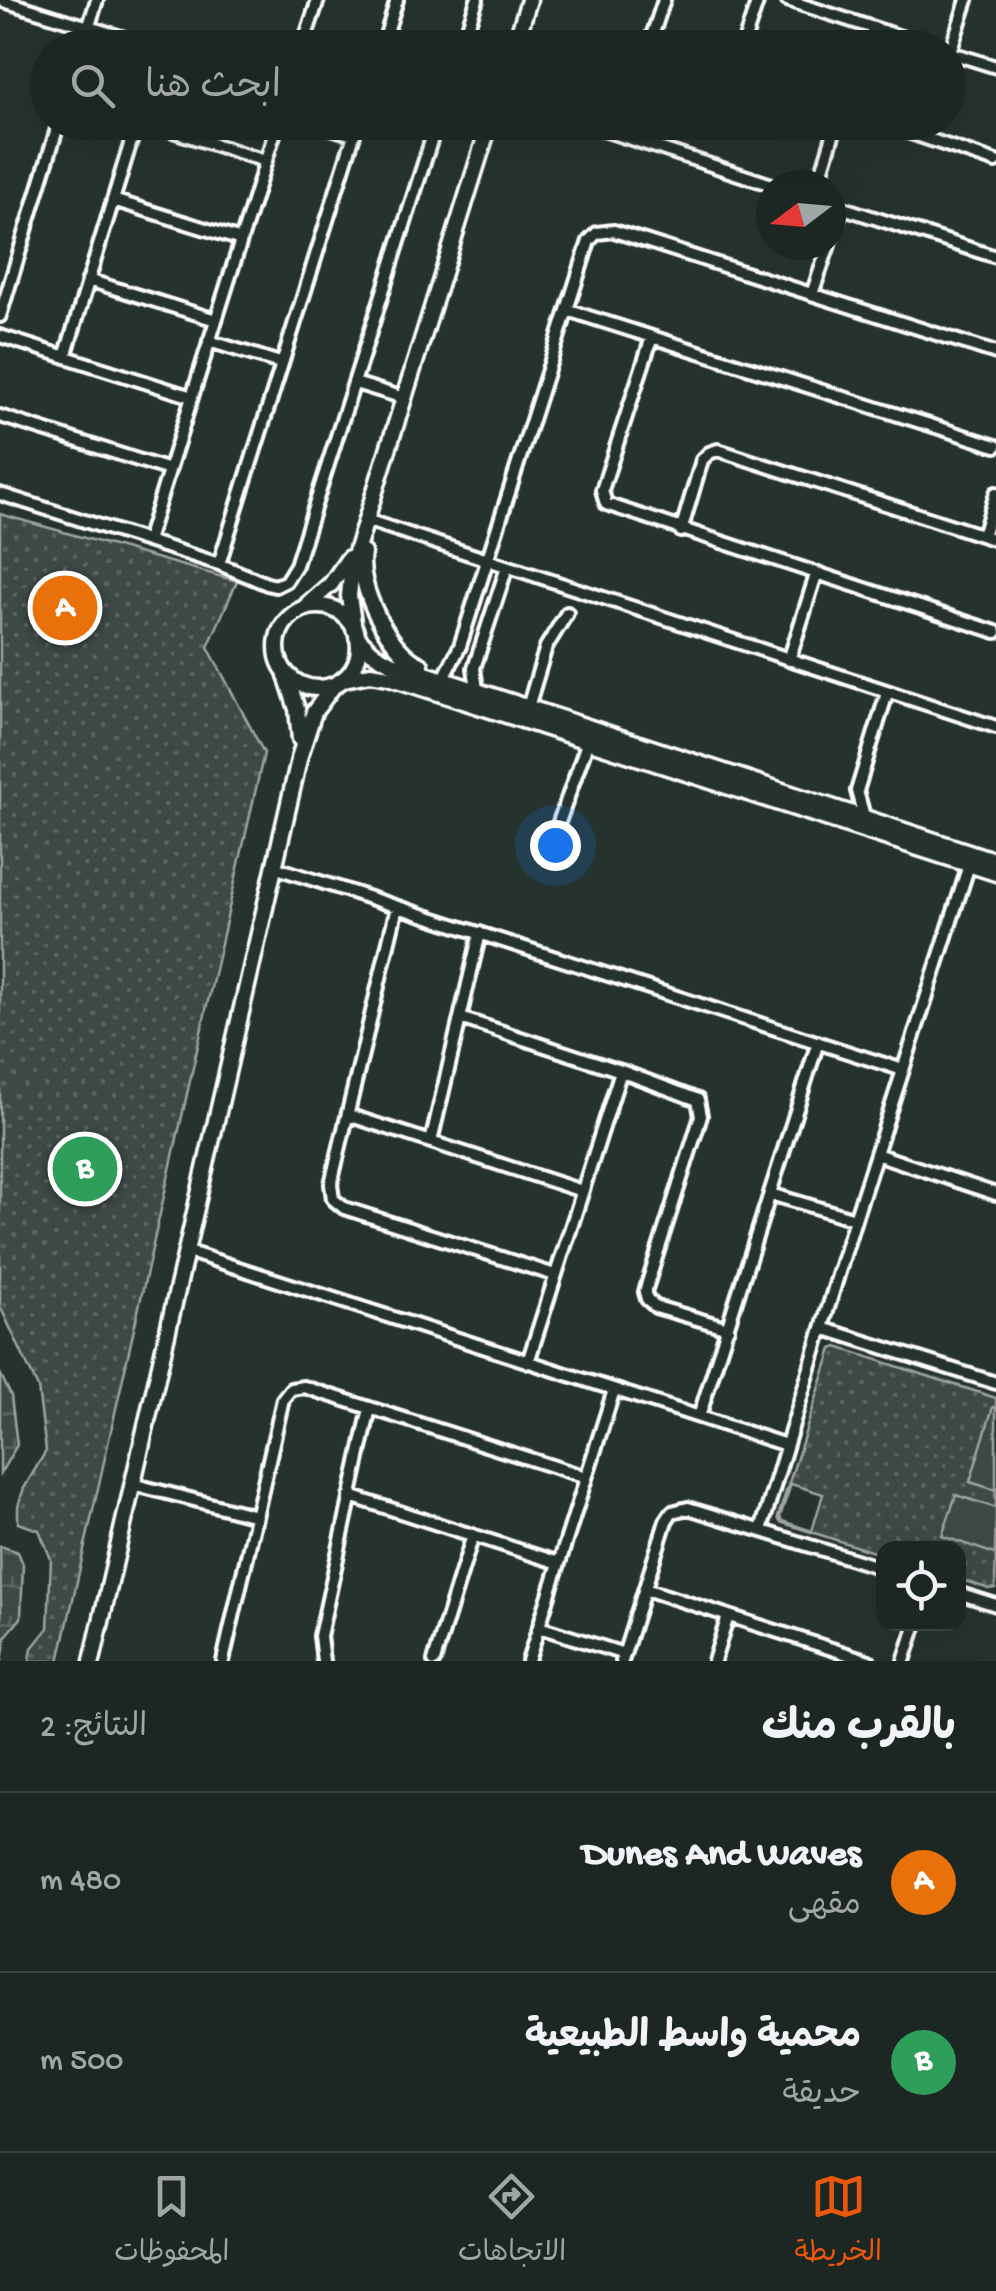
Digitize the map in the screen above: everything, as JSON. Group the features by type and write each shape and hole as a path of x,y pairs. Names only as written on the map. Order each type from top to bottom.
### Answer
{"main road":[{"path":"520,30 529,0"},
{"path":"92,1661 300,754 314,712 356,660 349,580 484,140"},
{"path":"366,521 361,568 366,590 399,650 409,660 441,677"},
{"path":"300,754 298,717 278,658 278,637 288,618 331,584 359,540"},
{"path":"302,608 332,608 341,613 383,660 477,689 588,741 996,873"},
{"path":"284,671 312,688 370,674 389,676 530,715 576,723 996,861"}],"street":[{"path":"0,0 102,30"},
{"path":"88,30 97,0"},
{"path":"308,30 318,0"},
{"path":"388,30 397,0"},
{"path":"467,30 476,0"},
{"path":"654,30 664,0"},
{"path":"748,30 758,0"},
{"path":"787,0 879,30"},
{"path":"957,30 967,0"},
{"path":"966,57 996,67"},
{"path":"0,316 54,140"},
{"path":"65,357 131,140"},
{"path":"200,140 265,161"},
{"path":"147,541 272,140"},
{"path":"218,564 352,140"},
{"path":"0,494 276,586 292,575 432,140"},
{"path":"632,140 756,180"},
{"path":"823,170 832,140"},
{"path":"931,140 996,162"},
{"path":"113,200 241,240"},
{"path":"846,209 996,257"},
{"path":"441,677 460,646 566,310 589,241 597,233 608,230 996,353"},
{"path":"812,294 824,260"},
{"path":"88,280 216,320"},
{"path":"566,310 996,446"},
{"path":"0,336 192,397"},
{"path":"652,337 601,496 608,506 996,632"},
{"path":"210,341 280,364"},
{"path":"356,383 404,398"},
{"path":"0,416 169,470"},
{"path":"681,531 702,460 718,450 996,540"},
{"path":"983,536 996,493"},
{"path":"366,521 996,727"},
{"path":"477,689 474,668 507,567"},
{"path":"789,660 816,575"},
{"path":"482,576 501,583"},
{"path":"530,715 546,647 567,613"},
{"path":"864,816 856,791 887,692"},
{"path":"549,850 588,741"},
{"path":"836,806 856,791"},
{"path":"761,1530 969,864"},
{"path":"274,867 903,1070"},
{"path":"397,907 331,1190 333,1199 340,1206 555,1275"},
{"path":"430,1142 480,933"},
{"path":"460,1018 691,1095 702,1108 645,1288 647,1300 656,1306 728,1328"},
{"path":"699,1417 818,1042"},
{"path":"528,1362 622,1071"},
{"path":"348,1114 582,1191"},
{"path":"876,1154 996,1194"},
{"path":"770,1194 855,1219"},
{"path":"186,1251 786,1446"},
{"path":"822,1328 995,1380"},
{"path":"223,1661 288,1392 304,1386 586,1477"},
{"path":"528,1661 614,1390"},
{"path":"322,1661 320,1636 370,1408"},
{"path":"132,1484 256,1516"},
{"path":"350,1496 559,1563"},
{"path":"539,1627 623,1657 666,1521 677,1510 688,1508 876,1566"},
{"path":"434,1661 473,1535"},
{"path":"644,1590 868,1661"},
{"path":"966,1596 996,1605"},
{"path":"714,1661 728,1616"},
{"path":"904,1661 914,1631"}],"green space":[{"path":"0,514 237,581 208,647 264,753 59,1661 30,1661 32,1648 48,1628 51,1559 39,1530 18,1523 18,1506 46,1451 38,1388 0,1306"},
{"path":"837,1347 996,1398 970,1482 996,1490 996,1508 956,1495 995,1553 996,1550 995,1588 966,1581 966,1541 876,1541 876,1553 780,1522 778,1517 832,1349","holes":["791,1484 823,1494 812,1531 780,1517"]},
{"path":"0,1373 11,1396 17,1445 0,1474"},
{"path":"993,1407 996,1408 996,1490 970,1482"},
{"path":"956,1495 996,1508 995,1554 942,1536"},
{"path":"0,1546 18,1552 23,1564 21,1618 6,1636 2,1661"}],"place":[{"name":"Dunes And Waves","path":"65,608"},
{"name":"محمية واسط الطبيعية","path":"85,1169"}]}
